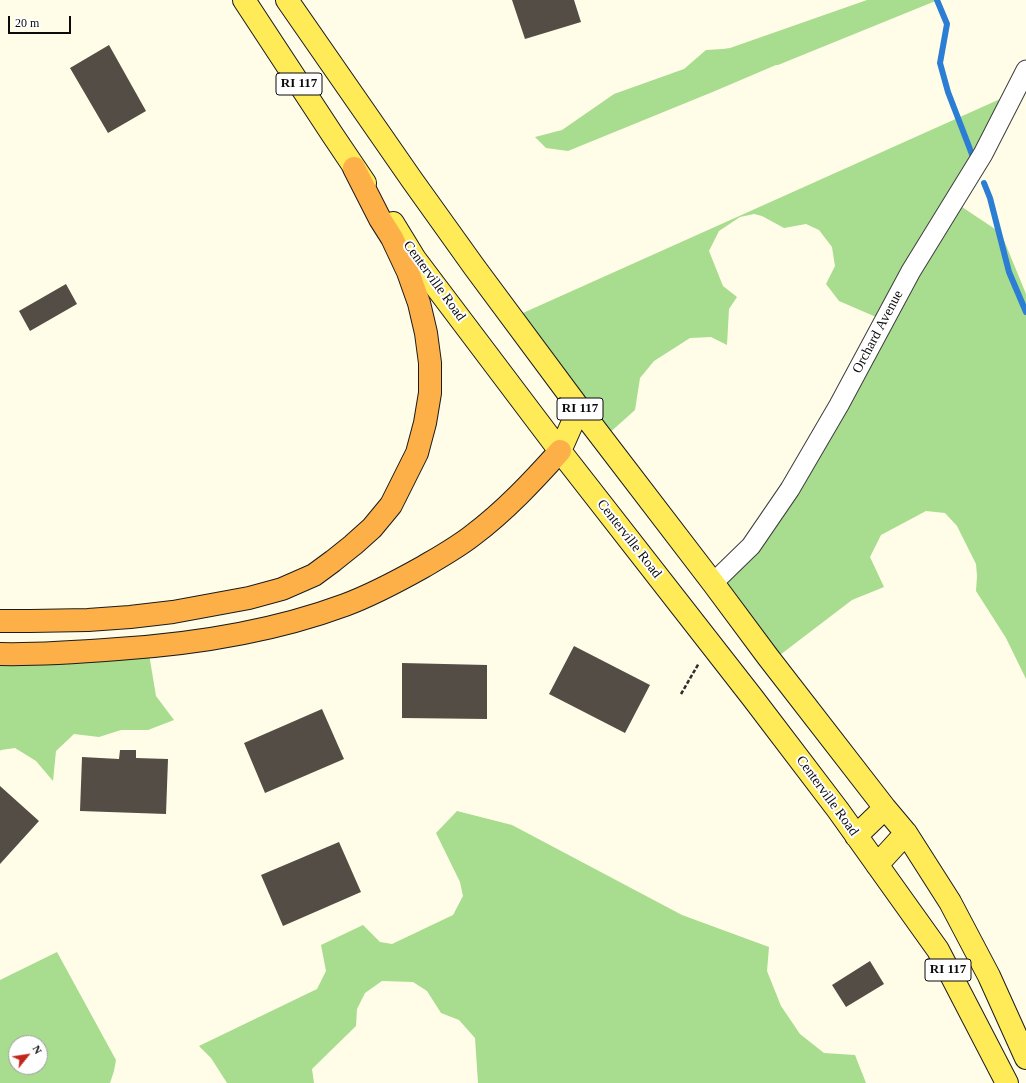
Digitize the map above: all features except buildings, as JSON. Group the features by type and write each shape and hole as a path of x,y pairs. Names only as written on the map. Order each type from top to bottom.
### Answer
{"highway":[{"path":"0,621 88,620 130,617 173,612 249,598 282,589 314,575 333,561 372,528 391,505 417,453 425,423 430,393 430,363 426,333 419,303 408,272 392,238 380,219 354,168"},
{"path":"0,654 89,652 158,646 263,630 316,615 347,604 408,575 450,551 472,536 502,512 539,475 560,451"}],"main road":[{"name":"Centerville Road","path":"244,0 354,168 393,223 415,259 560,451 711,644 838,810 938,950 1007,1083"},
{"name":"RI 117","path":"287,0 475,268 768,657 906,833 950,902 989,976 1026,1058"},
{"path":"560,451 580,408"},
{"path":"856,836 885,808"},
{"path":"877,865 906,833"}],"street":[{"name":"Orchard Avenue","path":"713,583 751,546 790,489 839,405 911,271 983,154 1026,70"}],"path":[{"path":"681,694 711,644"}],"green space":[{"path":"867,0 938,0 568,151 546,148 535,137 562,130 614,94 684,69 706,50 730,48"},
{"path":"1018,91 959,205 1001,233 1026,294 1026,679 1006,638 976,591 976,564 957,526 945,513 926,511 881,535 870,557 884,587 852,600 776,658 718,585 754,545 883,320 839,301 826,284 835,266 832,247 819,230 806,224 784,228 762,216 754,214 740,217 719,231 709,251 723,286 737,297 729,309 727,345 711,337 690,338 654,361 640,378 635,410 606,436 514,317"},
{"path":"148,648 156,696 174,720 148,730 121,730 99,737 74,734 56,751 53,781 36,761 15,748 0,751 0,653"},
{"path":"457,811 512,825 682,915 769,947 767,971 781,1006 800,1034 824,1053 855,1055 866,1083 478,1083 475,1038 459,1020 441,1013 427,991 413,982 382,981 365,993 357,1009 356,1026 312,1069 314,1083 227,1083 211,1058 199,1046 317,989 326,971 321,945 363,925 380,942 392,944 453,915 463,896 460,882 436,833"},
{"path":"57,952 116,1060 110,1083 0,1083 0,980"}],"waterway":[{"path":"937,0 947,24 940,63 948,92 973,157"},
{"path":"984,183 990,198 1009,272 1026,312"}]}
